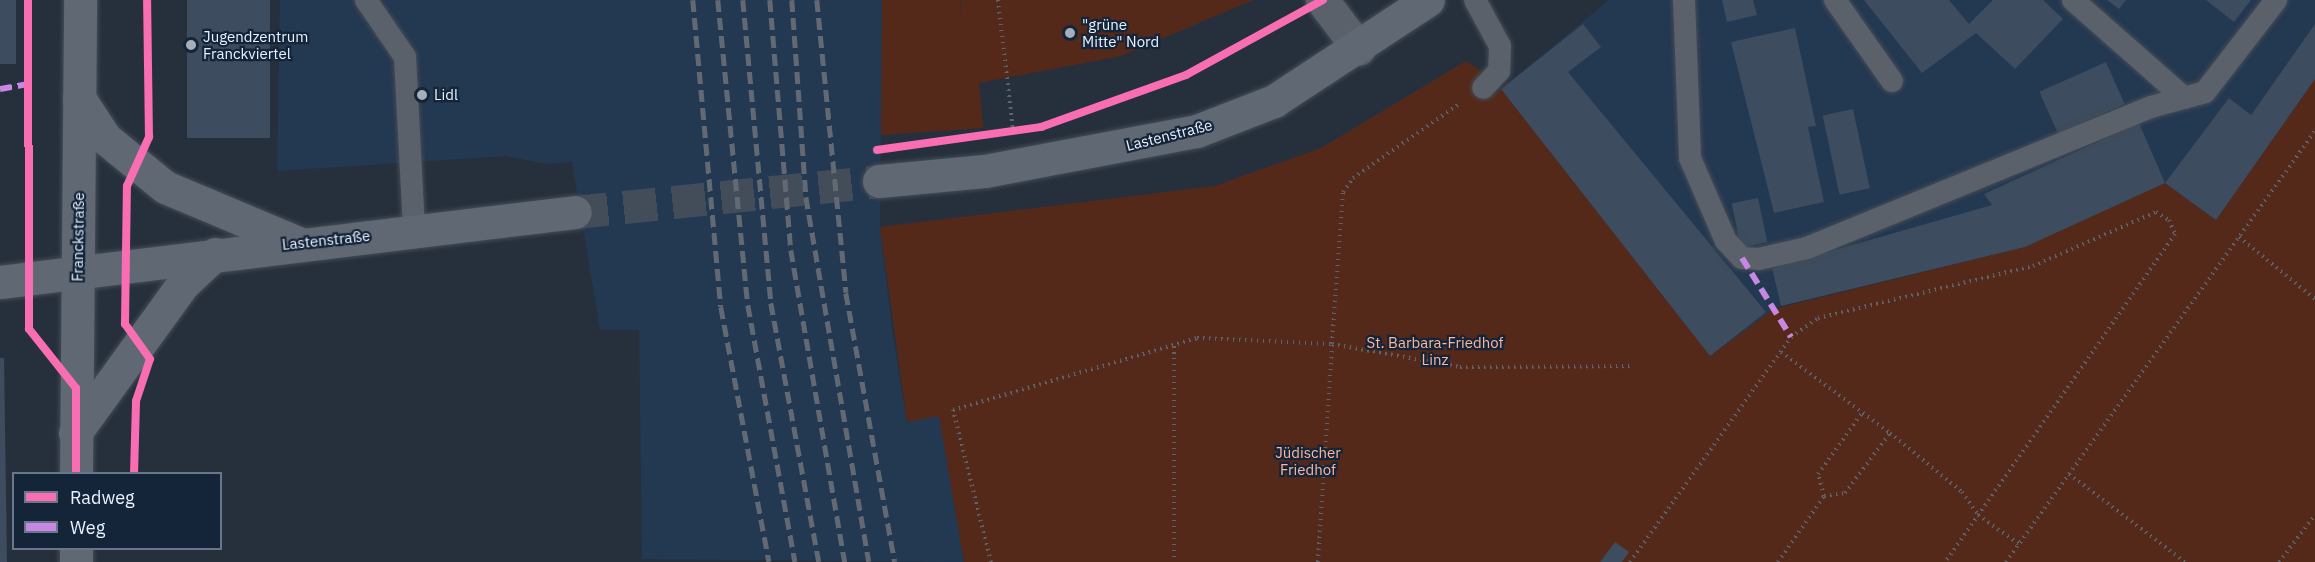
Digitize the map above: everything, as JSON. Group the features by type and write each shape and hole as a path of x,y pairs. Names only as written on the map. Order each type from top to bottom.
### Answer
{"main road":[{"name":"Franckstraße","path":"76,472 80,0"},
{"name":"Lastenstraße","path":"879,181 985,171 1197,131 1274,101 1359,49 1428,0"},
{"path":"79,98 105,138 165,187 298,243"},
{"name":"Lastenstraße","path":"0,282 298,243 574,212"},
{"path":"75,433 183,284 215,254"}],"street":[{"path":"1322,0 1359,49"}],"lane":[{"path":"366,0 405,57 414,230"},
{"path":"1475,0 1501,53 1499,71 1483,88"},
{"path":"1684,0 1690,158 1707,209 1742,258 1807,248 2184,98 2205,92 2276,0"},
{"path":"1835,0 1892,81"},
{"path":"2073,0 2184,98"}],"path":[{"path":"998,0 1013,132"},
{"path":"1318,562 1343,192 1353,178 1483,88"},
{"path":"2006,562 2315,131"},
{"path":"1630,562 1781,352 1818,318 2033,266 2156,212 2169,220 2175,234 1945,562"},
{"path":"2239,237 2315,299"},
{"path":"991,562 953,410 1174,346 1224,336 1332,344 1460,367 1633,366"},
{"path":"1174,346 1174,562"},
{"path":"1781,352 1890,433 1962,492 1978,515 2019,544"},
{"path":"1824,496 1818,474 1862,413"},
{"path":"1778,562 1824,496 1845,493 1890,433"},
{"path":"2069,474 2185,562"},
{"path":"2279,562 2315,515"}],"shaded area":[{"path":"280,0 882,0 880,227 893,335 907,422 939,415 964,562 642,559 639,330 600,330 572,162 546,164 506,156 277,171"},
{"path":"1609,0 2315,0 2315,79 2216,220 2025,247 1781,306 1710,356 1501,89"}],"green space":[{"path":"882,0 960,0 961,16 961,0 1253,0 1121,56 979,83 983,128 881,135"},
{"name":"St. Barbara-Friedhof Linz","path":"1466,61 1486,74 1483,88 1490,96 1501,89 1710,356 1774,309 2025,247 2165,183 2216,220 2315,79 2315,562 964,562 939,416 907,422 880,227 1215,186 1321,148"}],"building":[{"path":"0,0 16,0 16,64 0,64"},
{"path":"187,0 270,0 270,138 187,138"},
{"path":"1722,0 1753,0 1757,15 1727,22"},
{"path":"1864,0 1949,0 1969,24 1993,0 2043,0 2063,19 2015,69 1976,33 1922,73"},
{"path":"2107,0 2126,0 2119,9"},
{"path":"2206,0 2251,0 2234,22"},
{"path":"1583,24 1601,47 1568,72 1766,312 1710,356 1501,89"},
{"path":"2315,24 2315,79 2216,220 2165,183 2229,98 2251,115"},
{"path":"1795,28 1816,126 1808,127 1824,202 1774,213 1731,42"},
{"path":"2106,62 2125,104 2058,134 2039,92"},
{"path":"1853,109 1870,188 1840,195 1823,115"},
{"path":"2139,123 2165,183 2025,247 1781,306 1772,268 1992,205 1984,194"},
{"path":"1758,198 1767,242 1741,248 1732,204"},
{"path":"0,358 4,358 7,562 0,562"},
{"path":"1615,542 1629,552 1622,562 1600,562"}],"tunnel":[{"path":"575,212 879,181"}],"railway":[{"path":"693,0 721,307 769,562"},
{"path":"718,0 748,305 795,562"},
{"path":"743,0 771,303 819,562"},
{"path":"770,0 791,250 845,562"},
{"path":"792,0 806,197 869,562"},
{"path":"817,0 846,293 895,562"}],"marked path":[{"path":"0,89 28,84"},
{"path":"1742,258 1791,337"}],"cycle path":[{"path":"28,0 29,329 76,388 76,472"},
{"path":"134,472 136,401 150,359 125,324 127,186 149,137 147,0"},
{"path":"877,150 1041,127 1186,75 1323,0"}],"place":[{"name":"\"grüne Mitte\" Nord","path":"1070,33"},
{"name":"Jugendzentrum Franckviertel","path":"191,45"},
{"name":"Lidl","path":"422,95"}],"park label":[{"name":"Jüdischer Friedhof","path":"1308,460"}]}
